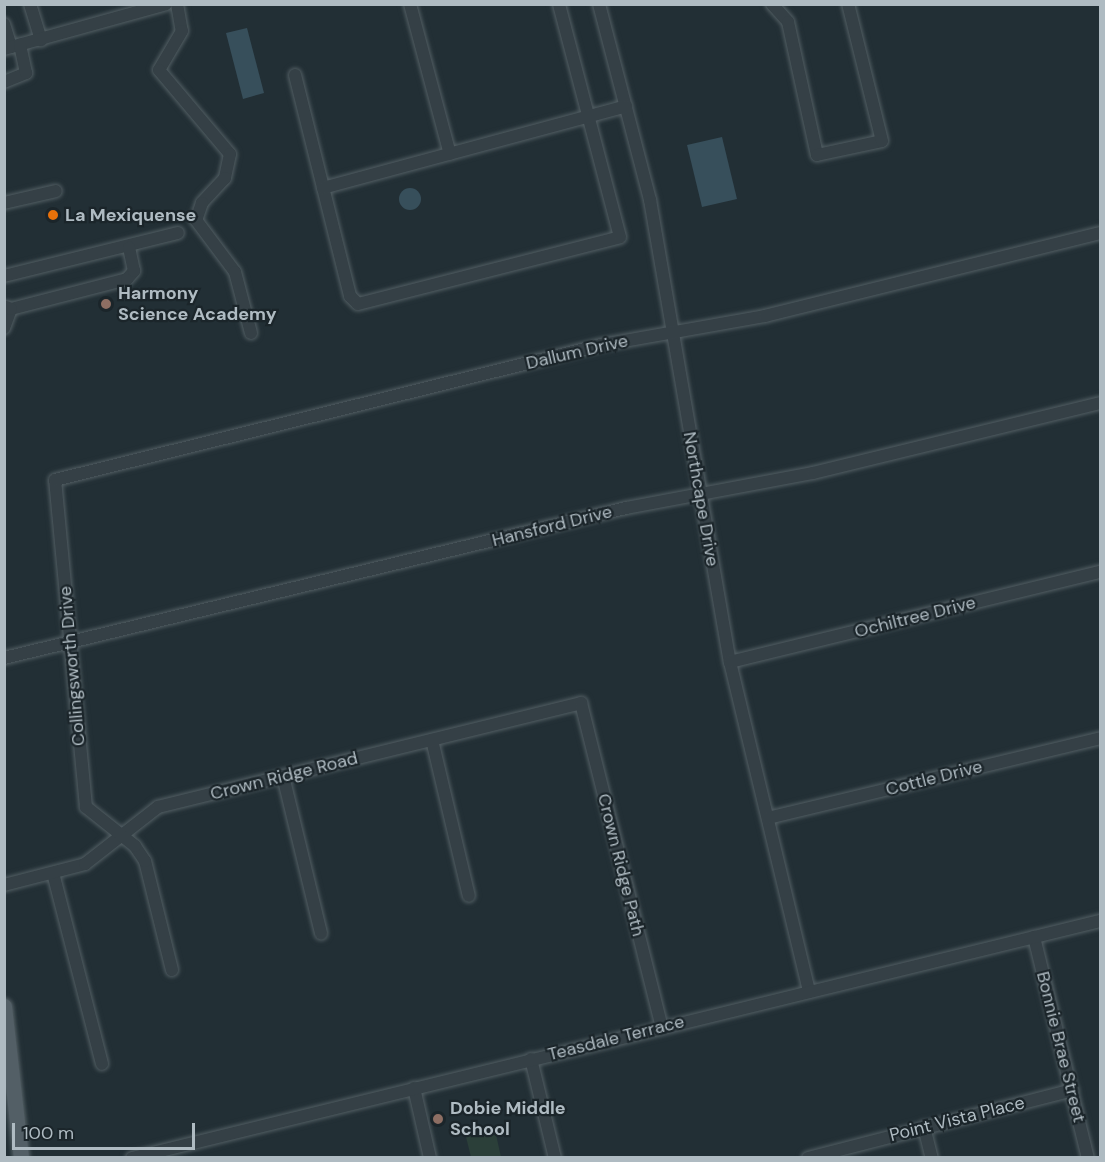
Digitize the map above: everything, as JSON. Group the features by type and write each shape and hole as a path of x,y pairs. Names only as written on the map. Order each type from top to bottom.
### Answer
{"main road":[{"path":"4,1006 21,1158"}],"street":[{"path":"30,4 41,39"},
{"path":"12,47 166,4"},
{"path":"177,4 182,31 159,69 230,154 225,178 202,203 196,220 235,272 250,333"},
{"path":"410,4 450,154"},
{"path":"295,75 350,296 358,304 620,237 559,4"},
{"name":"Northcape Drive","path":"599,4 650,200 675,332 698,494 730,663 809,992"},
{"path":"772,4 788,22 817,155 882,141 848,4"},
{"path":"4,24 12,47 26,73 4,82"},
{"path":"323,188 626,106"},
{"path":"4,203 56,190"},
{"path":"4,276 129,248 178,233"},
{"name":"Dallum Drive","path":"55,480 675,332 765,316 1101,233"},
{"path":"4,328 8,307 127,279 134,271 129,248"},
{"name":"Hansford Drive","path":"4,658 698,494 813,473 1101,403"},
{"name":"Collingsworth Drive","path":"55,480 86,807 122,835 145,861 172,970"},
{"name":"Ochiltree Drive","path":"730,663 1101,572"},
{"name":"Crown Ridge Road","path":"4,885 86,864 158,807 580,703"},
{"name":"Crown Ridge Path","path":"580,703 662,1027"},
{"name":"Cottle Drive","path":"768,818 1101,738"},
{"path":"432,740 469,896"},
{"path":"283,776 321,933"},
{"path":"53,873 102,1064"},
{"name":"Teasdale Terrace","path":"132,1158 1101,921"},
{"name":"Bonnie Brae Street","path":"1034,937 1088,1158"},
{"path":"531,1059 555,1158"},
{"path":"414,1088 430,1158"},
{"name":"Point Vista Place","path":"808,1158 1072,1090"},
{"path":"924,1127 932,1158"}],"green space":[{"path":"495,1130 501,1157 471,1157 466,1137"}],"water":[{"path":"247,28 264,93 243,99 226,33"},
{"path":"722,137 737,199 702,207 687,145"},
{"path":"410,188 418,191 421,199 418,207 410,210 402,207 399,199 402,191"}],"place":[{"name":"La Mexiquense","path":"53,215"},
{"name":"Harmony Science Academy","path":"106,304"},
{"name":"Dobie Middle School","path":"438,1119"}]}
